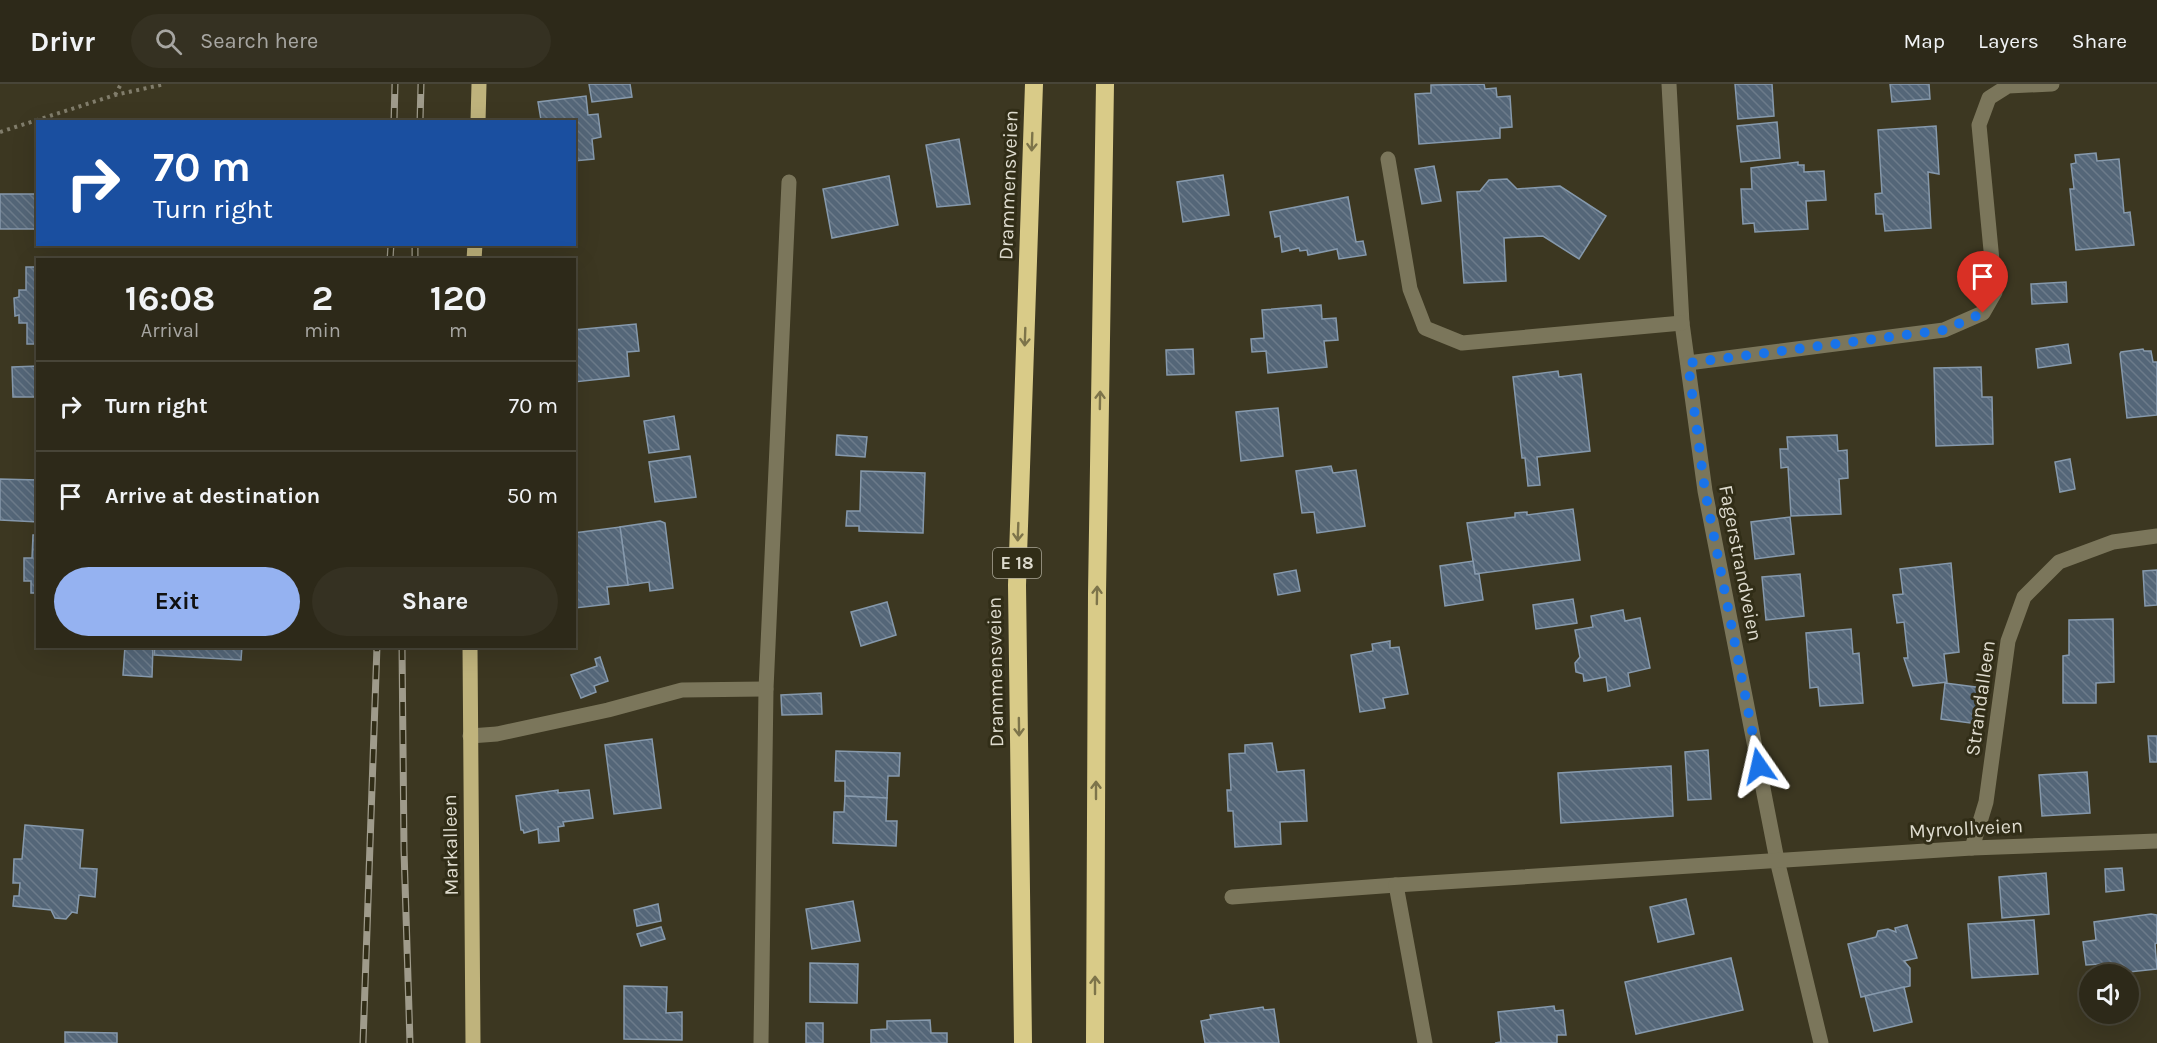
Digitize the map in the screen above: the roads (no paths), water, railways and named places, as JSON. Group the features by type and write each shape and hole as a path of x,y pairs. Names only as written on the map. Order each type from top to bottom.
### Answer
{"highway":[{"name":"Drammensveien","path":"1023,1043 1017,585 1034,84"},
{"path":"1095,1043 1097,605 1105,84"}],"main road":[{"path":"478,120 479,84"},
{"name":"Markalleen","path":"470,648 473,1043"}],"street":[{"name":"Fagerstrandveien","path":"1669,84 1682,323 1705,491 1777,860 1821,1043"},
{"path":"1688,363 1944,330 1983,313 1995,292 1979,125 1989,98 2008,86 2052,84"},
{"path":"1388,159 1410,289 1425,328 1462,343 1682,323"},
{"path":"761,1043 766,689 789,182"},
{"name":"Strandalleen","path":"1972,848 1986,802 2008,641 2025,597 2059,562 2113,542 2157,536"},
{"path":"470,736 497,734 608,710 682,690 766,689"},
{"name":"Myrvollveien","path":"1232,897 1972,848 2157,841"},
{"path":"1396,885 1425,1043"}],"railway":[{"path":"394,120 395,84"},
{"path":"420,120 421,84"},
{"path":"390,258 391,246"},
{"path":"415,246 415,258"},
{"path":"363,1043 377,648"},
{"path":"402,648 404,850 410,1043"}]}
